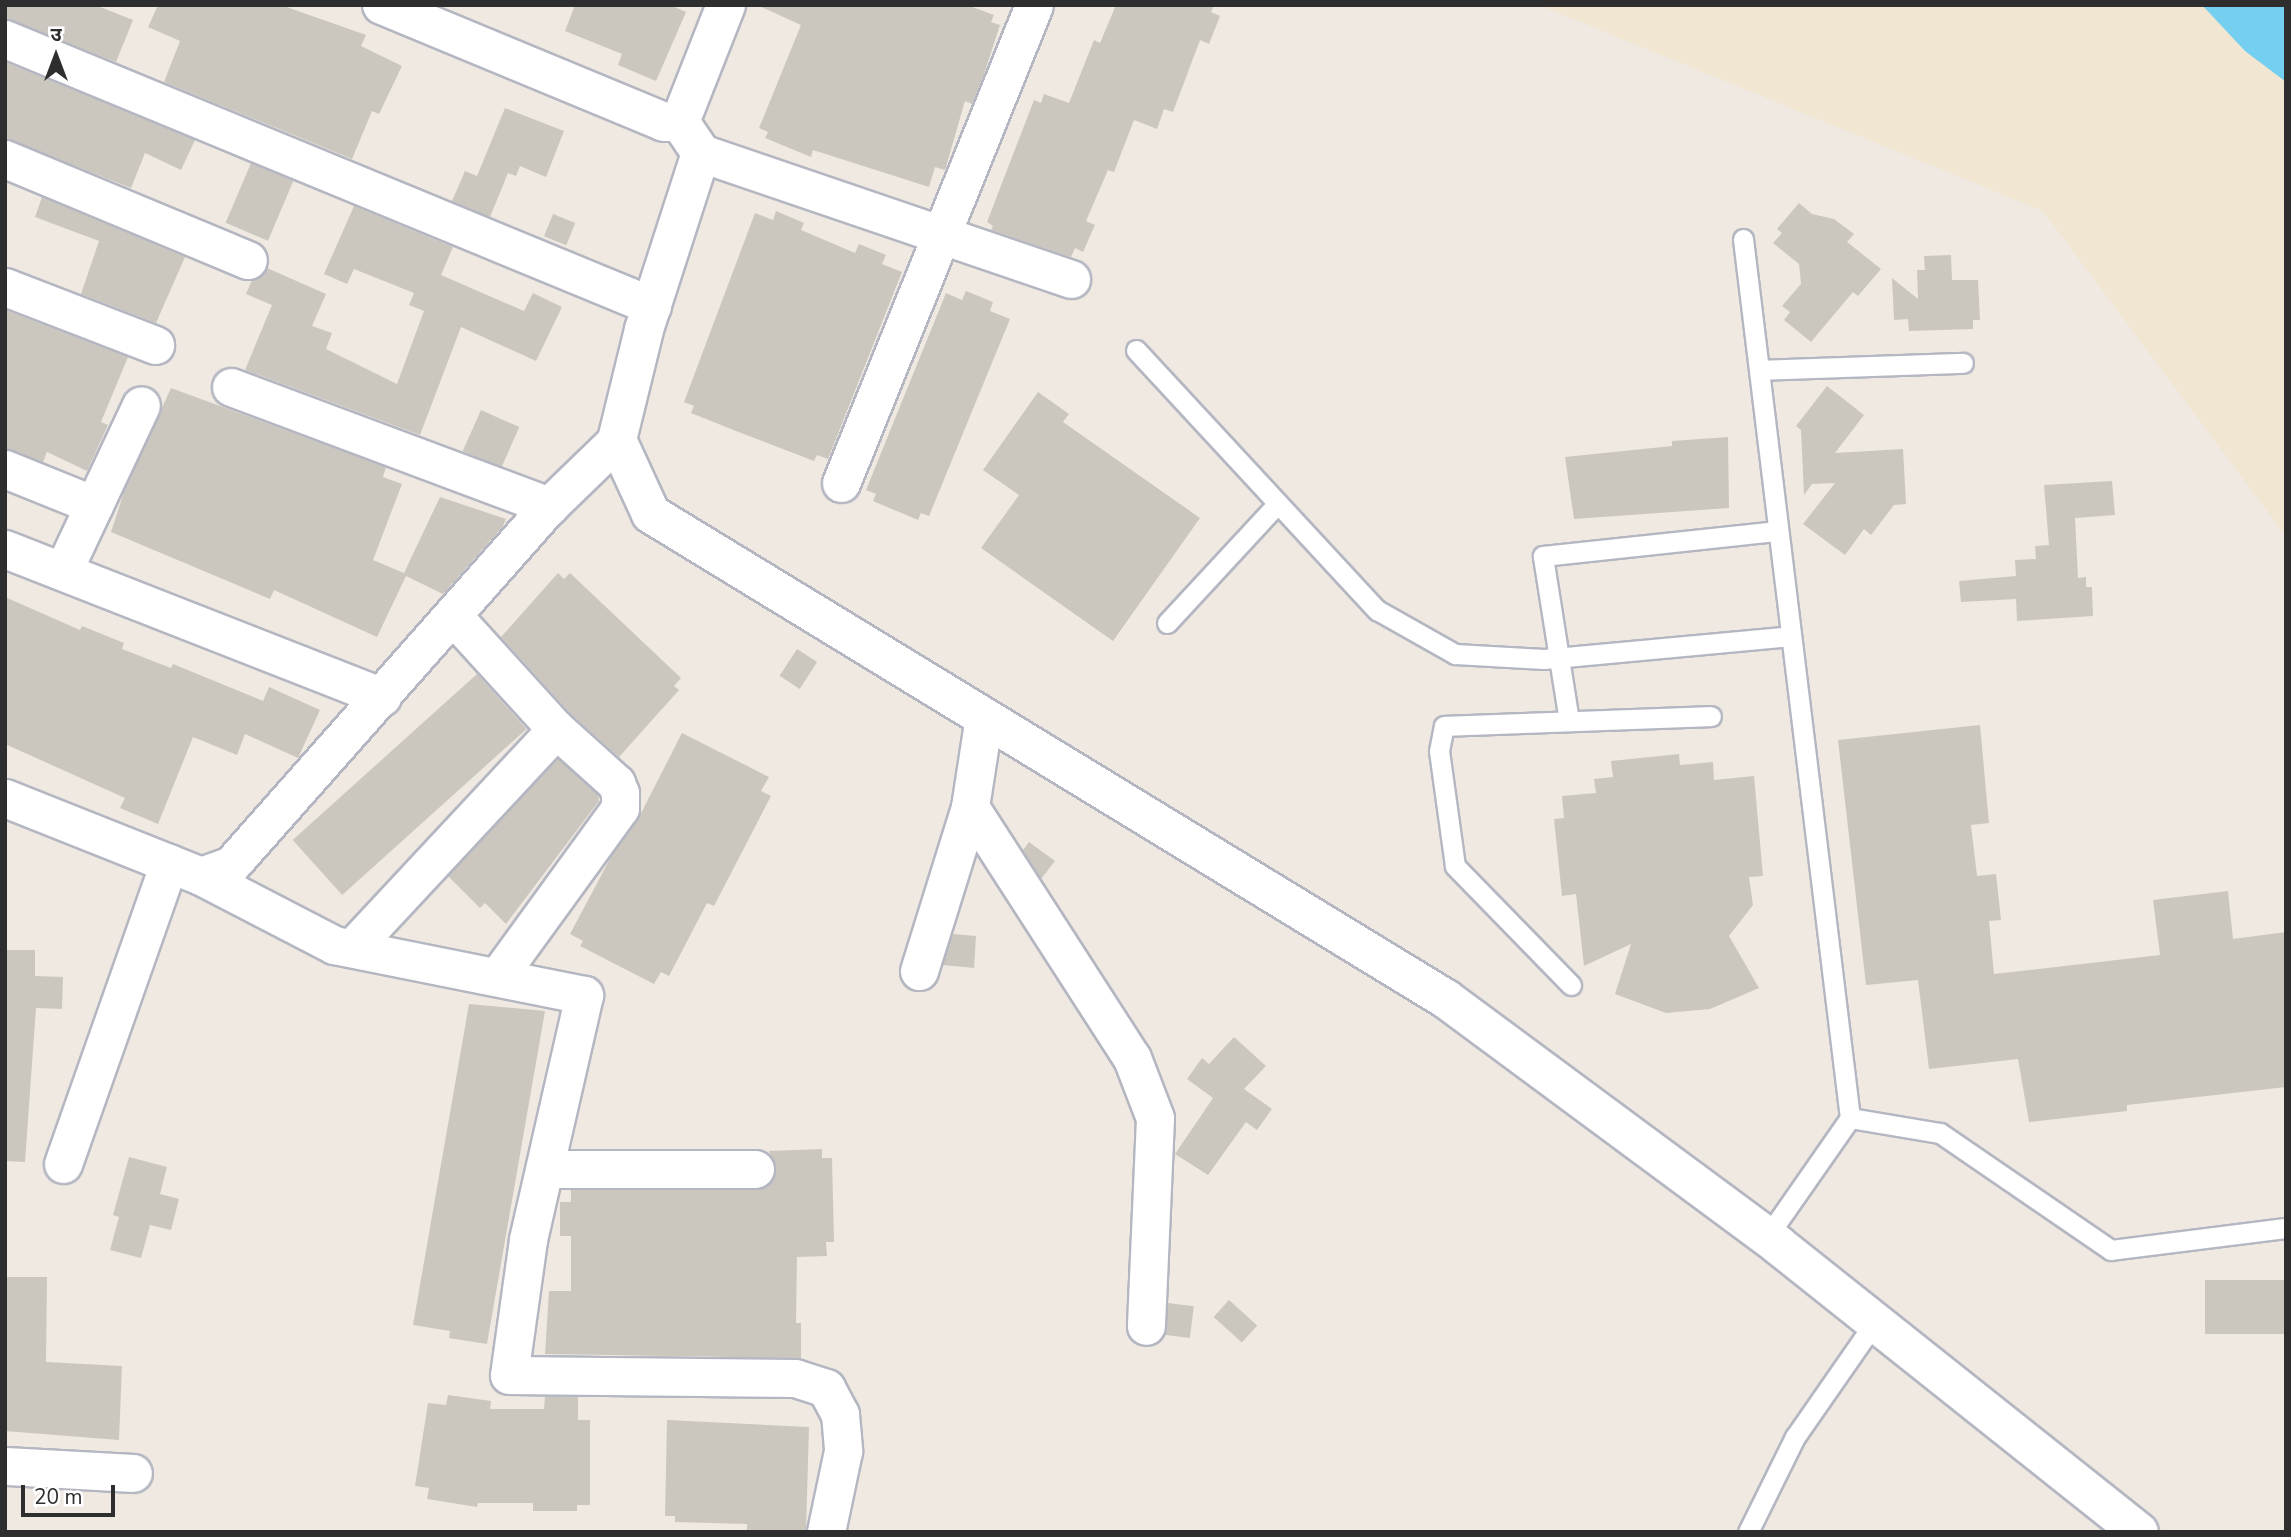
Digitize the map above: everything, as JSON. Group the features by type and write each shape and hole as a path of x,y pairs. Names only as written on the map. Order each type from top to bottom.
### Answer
{"street":[{"path":"383,5 664,122 691,137 1071,279"},
{"path":"185,869 231,865 549,506 617,440 726,5"},
{"path":"841,483 1034,5"},
{"path":"5,39 652,306"},
{"path":"5,159 248,260"},
{"path":"5,287 155,345"},
{"path":"231,387 549,506"},
{"path":"63,571 141,405"},
{"path":"617,440 651,514 1446,999 1767,1237 2139,1532"},
{"path":"5,469 94,505"},
{"path":"5,549 382,697"},
{"path":"453,616 556,729 616,783 620,808 497,977"},
{"path":"919,971 970,807 984,717"},
{"path":"352,948 556,729"},
{"path":"5,798 185,869 334,945 584,995 528,1240 509,1375 795,1378 827,1388 839,1414 843,1451 826,1532"},
{"path":"970,807 1132,1058 1155,1118 1146,1326"},
{"path":"63,1164 185,869"},
{"path":"545,1169 755,1169"},
{"path":"5,1466 134,1473"}],"lane":[{"path":"1743,239 1850,1118 1767,1237"},
{"path":"1136,350 1377,610 1455,654 1559,658 1791,636"},
{"path":"1759,370 1963,363"},
{"path":"1167,623 1278,503"},
{"path":"1569,721 1543,556 1778,531"},
{"path":"1571,985 1455,866 1438,751 1444,726 1711,716"},
{"path":"1850,1118 1940,1133 2111,1250 2286,1228"},
{"path":"1748,1532 1795,1437 1875,1322"}],"shaded area":[{"path":"1539,5 2286,5 2286,536 2043,211"}],"water":[{"path":"2202,5 2286,5 2286,82 2245,51"}],"building":[{"path":"5,5 95,5 133,20 116,62 5,18"},
{"path":"158,5 281,5 366,35 361,46 402,66 379,114 372,111 352,159 164,82 180,41 148,27"},
{"path":"575,5 670,5 686,12 656,81 618,65 622,54 565,31"},
{"path":"757,5 967,5 994,15 991,22 1000,25 984,74 972,104 965,101 945,170 935,167 929,187 813,150 811,157 765,138 768,132 759,128 801,25"},
{"path":"1116,5 1214,5 1211,12 1220,16 1209,44 1200,40 1173,112 1164,109 1157,129 1134,120 1114,172 1108,170 1086,221 1095,225 1083,252 1075,248 1071,257 991,230 993,226 987,222 1034,100 1041,103 1044,94 1069,103 1094,40 1100,43"},
{"path":"5,62 195,140 181,170 145,153 131,188 5,138"},
{"path":"505,108 564,131 546,177 520,166 516,176 508,173 490,217 452,201 465,171 477,176"},
{"path":"251,163 293,181 268,241 226,223"},
{"path":"42,197 185,257 156,323 81,294 99,241 35,217"},
{"path":"1799,203 1812,214 1834,219 1854,234 1847,242 1881,269 1858,296 1853,292 1811,342 1784,320 1790,312 1782,306 1801,284 1799,264 1773,243 1782,233 1777,229"},
{"path":"354,206 453,247 441,275 524,311 533,293 562,307 536,361 461,327 420,435 245,370 272,305 246,294 252,280 267,268 326,294 312,326 332,333 326,349 397,384 424,311 409,305 414,293 354,269 347,284 324,274"},
{"path":"776,211 804,223 801,230 855,253 859,244 886,255 882,264 902,272 828,459 817,455 814,461 736,431 691,413 694,406 684,402 755,213 773,220"},
{"path":"553,214 575,223 566,245 544,236"},
{"path":"1951,255 1952,280 1978,280 1980,320 1973,320 1973,329 1909,331 1908,319 1894,320 1892,278 1918,299 1917,270 1925,270 1924,256"},
{"path":"966,291 993,302 990,311 1010,319 929,516 921,513 918,520 873,501 876,494 866,490 946,293 962,300"},
{"path":"5,310 128,357 101,422 108,425 87,471 47,452 43,462 5,449"},
{"path":"1827,386 1864,415 1835,453 1903,449 1906,504 1894,505 1871,535 1864,529 1845,555 1803,524 1835,483 1812,484 1804,495 1801,430 1796,426"},
{"path":"171,388 386,467 383,477 402,484 373,560 404,573 440,497 506,519 503,526 443,594 406,576 377,637 274,590 270,599 111,532 125,489"},
{"path":"1038,392 1069,414 1063,422 1200,518 1113,641 981,548 1019,495 983,470"},
{"path":"481,410 519,427 501,468 463,451"},
{"path":"1728,437 1729,508 1574,519 1565,457 1672,446 1672,441"},
{"path":"2112,481 2115,515 2075,518 2078,578 2086,577 2086,587 2092,587 2093,616 2017,621 2016,599 1961,602 1959,581 2016,576 2015,560 2036,559 2035,546 2049,545 2044,485"},
{"path":"558,573 564,579 570,573 681,678 674,686 679,690 619,757 571,714 501,637"},
{"path":"5,597 80,630 82,626 124,643 122,649 171,668 173,664 263,701 269,687 320,710 298,758 245,734 237,755 193,737 158,824 120,808 125,798 5,744"},
{"path":"797,649 817,662 800,689 780,676"},
{"path":"477,674 527,729 342,895 293,840"},
{"path":"1980,725 1989,823 1971,825 1977,876 1996,874 2001,920 1989,921 1994,974 2160,955 2153,900 2228,891 2233,939 2286,932 2286,1087 2127,1105 2127,1111 2029,1122 2018,1059 1929,1069 1918,980 1866,985 1838,740"},
{"path":"682,733 769,777 761,791 771,796 714,906 707,903 669,976 661,972 654,984 580,946 583,941 570,934 611,857 637,821"},
{"path":"1679,754 1680,765 1713,762 1714,780 1754,776 1763,876 1749,877 1753,905 1729,936 1759,988 1710,1009 1666,1013 1615,994 1631,944 1584,966 1576,894 1562,896 1554,819 1564,818 1562,796 1596,793 1594,779 1613,777 1611,761"},
{"path":"557,758 598,795 599,801 506,924 485,903 480,908 448,876"},
{"path":"1029,842 1055,861 1041,879 1023,850"},
{"path":"952,934 976,936 974,968 943,965"},
{"path":"5,950 35,950 35,976 63,977 62,1009 36,1008 25,1162 5,1161"},
{"path":"469,1004 545,1011 487,1344 449,1338 450,1331 413,1325"},
{"path":"1234,1037 1266,1066 1244,1089 1272,1109 1257,1130 1246,1122 1208,1175 1175,1154 1213,1098 1187,1079 1202,1058 1209,1064"},
{"path":"822,1149 822,1158 832,1158 834,1242 826,1242 827,1256 797,1257 796,1323 801,1323 801,1358 545,1354 549,1291 571,1291 571,1236 560,1236 560,1202 571,1202 571,1190 756,1190 773,1179 776,1168 769,1151"},
{"path":"129,1157 167,1167 160,1194 179,1199 171,1230 150,1225 141,1258 110,1250 119,1217 113,1215"},
{"path":"5,1277 47,1277 46,1362 122,1366 119,1440 5,1431"},
{"path":"2205,1280 2286,1280 2286,1334 2205,1334"},
{"path":"1229,1300 1257,1325 1242,1343 1214,1317"},
{"path":"1168,1303 1194,1306 1190,1338 1164,1335"},
{"path":"448,1395 491,1401 490,1409 544,1409 545,1396 578,1397 578,1420 590,1420 590,1505 577,1505 577,1511 533,1511 533,1503 478,1503 477,1507 427,1499 429,1488 415,1486 428,1403 446,1405"},
{"path":"667,1420 809,1427 806,1532 747,1531 747,1524 675,1522 675,1516 665,1516"}]}
